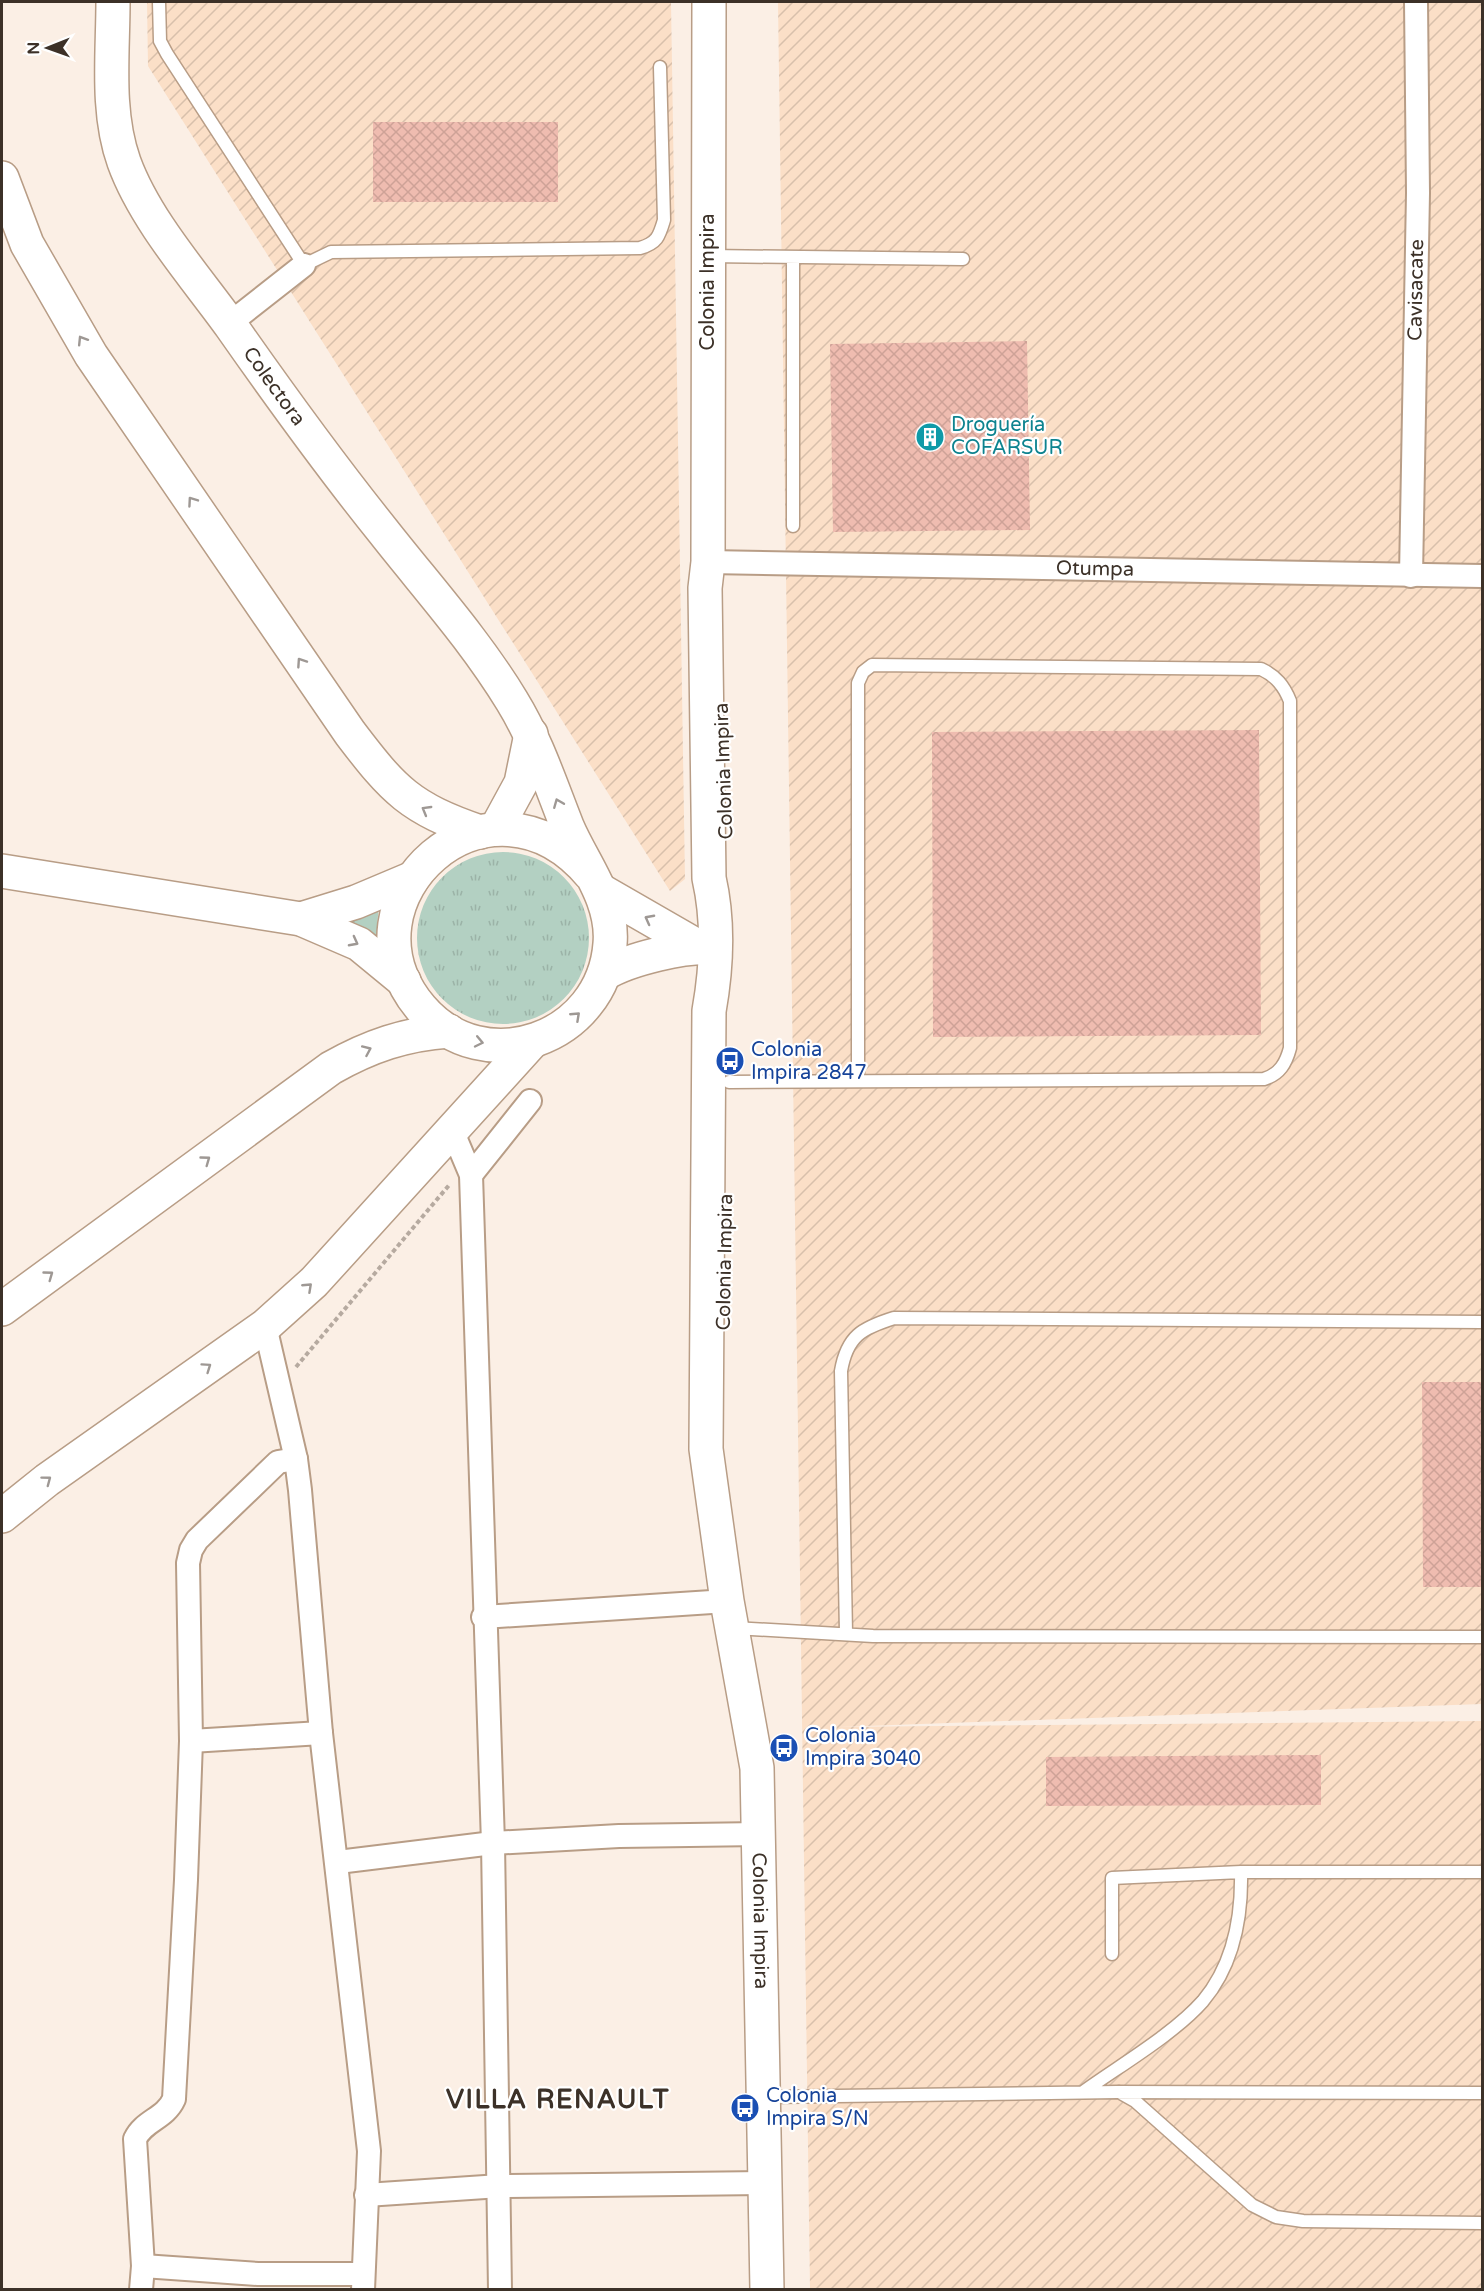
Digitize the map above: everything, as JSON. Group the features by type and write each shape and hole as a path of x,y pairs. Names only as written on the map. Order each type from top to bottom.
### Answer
{"main road":[{"name":"Colectora","path":"113,2 113,110 122,157 131,179 150,211 229,324 380,527 478,651 531,734 573,839 606,908 611,941 604,974 596,992 578,1015 549,1035 532,1042"},
{"name":"Colonia Impira","path":"709,2 708,562 705,588 709,878 715,907 710,955 706,1449 720,1555 757,1768 767,2289"},
{"path":"2,178 27,244 90,355 357,743 379,771 409,800 429,813 488,830"},
{"path":"488,830 521,783 531,734"},
{"path":"532,1042 494,1045 470,1040 449,1031 420,1006 404,981 396,954 396,924 402,901 413,878 435,853 462,837 488,830 516,830 549,839 578,860 595,882 710,955"},
{"path":"2,871 301,919 359,944 404,981"},
{"path":"301,919 356,902 413,878"},
{"name":"Colonia Impira","path":"710,955 726,1012 729,1082 723,1308 727,1449 720,1555"},
{"path":"604,974 621,964 639,958 710,955"},
{"path":"2,1309 332,1068 366,1049 394,1038 417,1033 449,1031"},
{"path":"2,1516 47,1480 265,1326 314,1282 532,1042"}],"street":[{"name":"Cavisacate","path":"1411,576 1418,193 1416,2"},
{"path":"229,324 304,264"},
{"name":"Otumpa","path":"708,562 1482,576"},
{"path":"471,1175 530,1101"},
{"path":"452,1130 471,1175 483,1617 493,1843 500,2289"},
{"path":"143,2266 278,2282 363,2282 369,2151 338,1862 321,1733 296,1459 265,1326"},
{"path":"141,2289 143,2266 135,2139 140,2130 169,2109 174,2099 191,1740 188,1563 191,1550 197,1540 271,1468 278,1462 296,1459"},
{"path":"483,1617 730,1615"},
{"path":"191,1740 321,1733"},
{"path":"338,1862 493,1843 620,1836 760,1834"},
{"path":"366,2195 500,2186 766,2183"}],"lane":[{"path":"159,2 160,41 167,54 304,264 332,252 640,248 653,244 659,239 664,220 660,67"},
{"path":"708,256 963,259"},
{"path":"792,526 793,257"},
{"path":"729,1082 1264,1079 1274,1076 1287,1061 1290,1048 1290,701 1286,689 1272,674 1261,669 884,665 872,665 863,672 858,683 858,1081"},
{"path":"846,1634 841,1371 851,1340 871,1325 894,1318 1482,1322"},
{"path":"730,1615 846,1634 1482,1637"},
{"path":"1083,2092 1175,2025 1203,2001 1233,1945 1240,1901 1241,1872"},
{"path":"1112,1954 1112,1878 1241,1872 1482,1872"},
{"path":"765,2097 1083,2092 1482,2093"},
{"path":"1118,2092 1135,2101 1252,2205 1276,2217 1303,2222 1482,2223"}],"path":[{"path":"278,1388 450,1185 471,1175"}],"shaded area":[{"path":"147,2 671,2 685,879 670,891 148,66"},
{"path":"778,2 1482,2 1482,1704 838,1727 1482,1721 1482,2289 810,2289"}],"green space":[{"path":"503,852 536,859 564,877 582,905 589,938 582,971 564,999 536,1017 503,1024 470,1017 442,999 424,971 417,938 424,905 442,877 470,859"},
{"path":"379,902 376,942 333,921"}],"building":[{"path":"373,122 558,122 558,202 373,202"},
{"name":"Droguería COFARSUR","path":"1027,341 1030,530 833,532 830,344"},
{"path":"1259,730 1261,1035 933,1037 932,732"},
{"path":"1422,1382 1482,1382 1482,1587 1423,1587"},
{"path":"1321,1755 1321,1805 1046,1806 1046,1757"}],"place":[{"name":"Droguería COFARSUR","path":"930,437"},
{"name":"Colonia Impira 2847","path":"730,1061"},
{"name":"Colonia Impira 3040","path":"784,1748"},
{"name":"Colonia Impira S/N","path":"745,2108"}],"district":[{"name":"VILLA RENAULT","path":"558,2099"}]}
